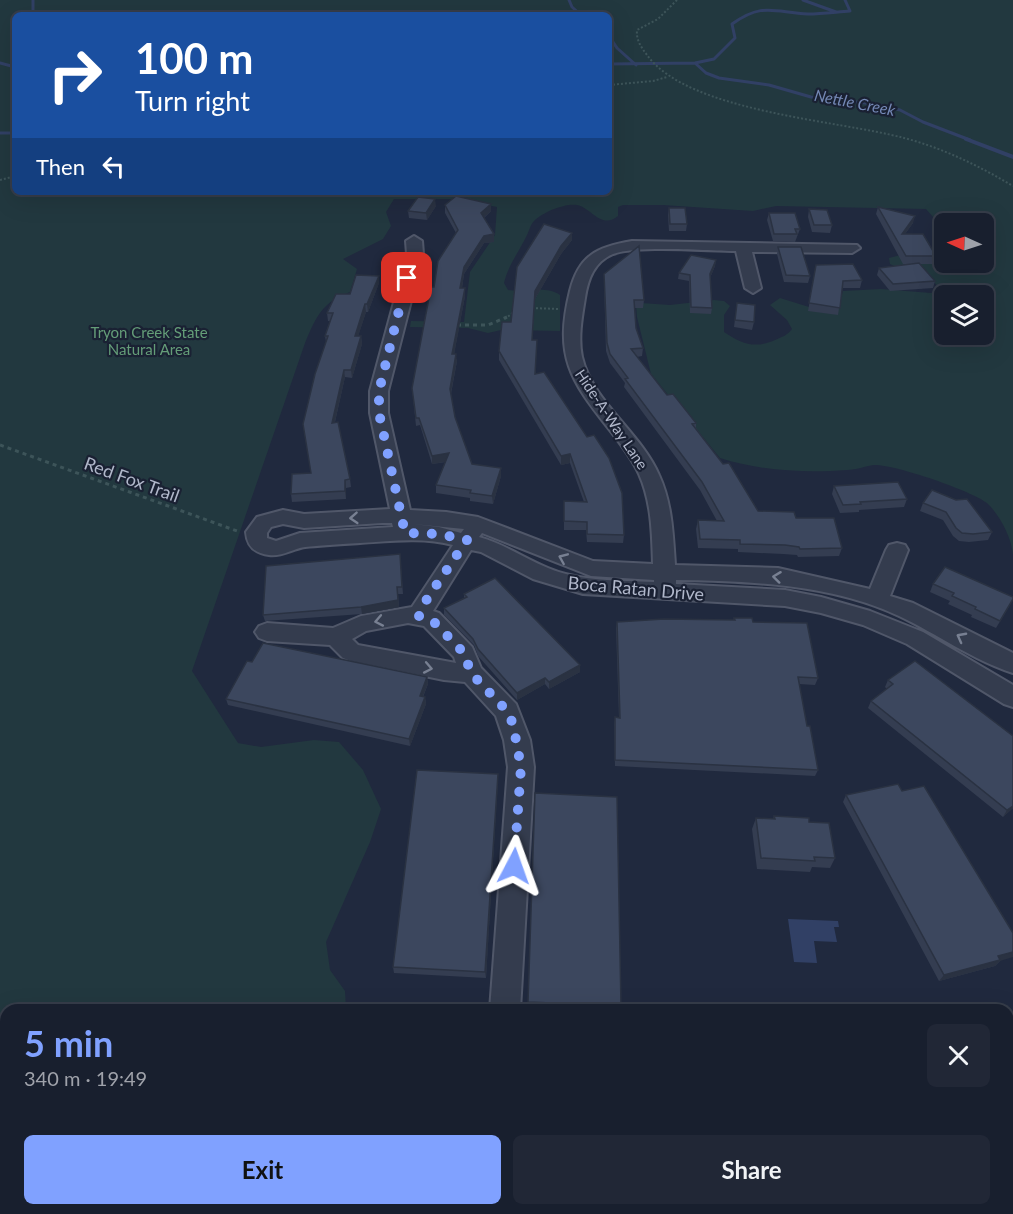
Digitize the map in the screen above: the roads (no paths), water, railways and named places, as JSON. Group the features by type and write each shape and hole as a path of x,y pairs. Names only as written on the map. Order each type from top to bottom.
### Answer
{"street":[{"path":"403,525 379,413 379,391 415,254 414,241"},
{"name":"Hide-A-Way Lane","path":"664,582 662,517 658,497 642,460 585,384 576,366 573,350 575,310 582,273 595,258 608,251 644,245 852,248"},
{"path":"743,247 753,288"},
{"name":"Boca Ratan Drive","path":"256,532 264,522 283,517 304,521 403,525 446,519 472,532 591,568 664,582 785,598 870,619 915,638 1013,697"},
{"path":"419,616 427,599 472,532"},
{"path":"877,599 897,550"},
{"name":"Boca Ratan Drive","path":"664,582 778,576 826,585 877,599 932,622 1013,664"},
{"path":"267,632 336,637 361,624 408,615 431,619 464,653 471,673 507,711 518,740 521,767 505,1004"},
{"path":"336,637 351,652 444,671 471,673"}],"water":[{"path":"788,919 838,921 839,927 834,927 837,942 814,941 817,963 794,962"}],"waterway":[{"path":"33,0 33,12"},
{"path":"569,0 578,12"},
{"path":"803,0 836,12"},
{"path":"836,12 850,11 845,0"},
{"path":"695,63 714,59 735,38 732,24 752,13 768,10 808,14 836,12"},
{"path":"612,40 635,64"},
{"path":"0,63 12,66"},
{"path":"635,64 695,63"},
{"name":"Nettle Creek","path":"695,63 706,73 719,78 769,85 811,97 874,104 900,110 923,122 970,140"},
{"path":"612,64 635,64"},
{"path":"0,133 12,133"},
{"name":"Nettle Creek","path":"966,139 1013,157"}],"park label":[{"name":"Tryon Creek State Natural Area","path":"149,340"}]}
